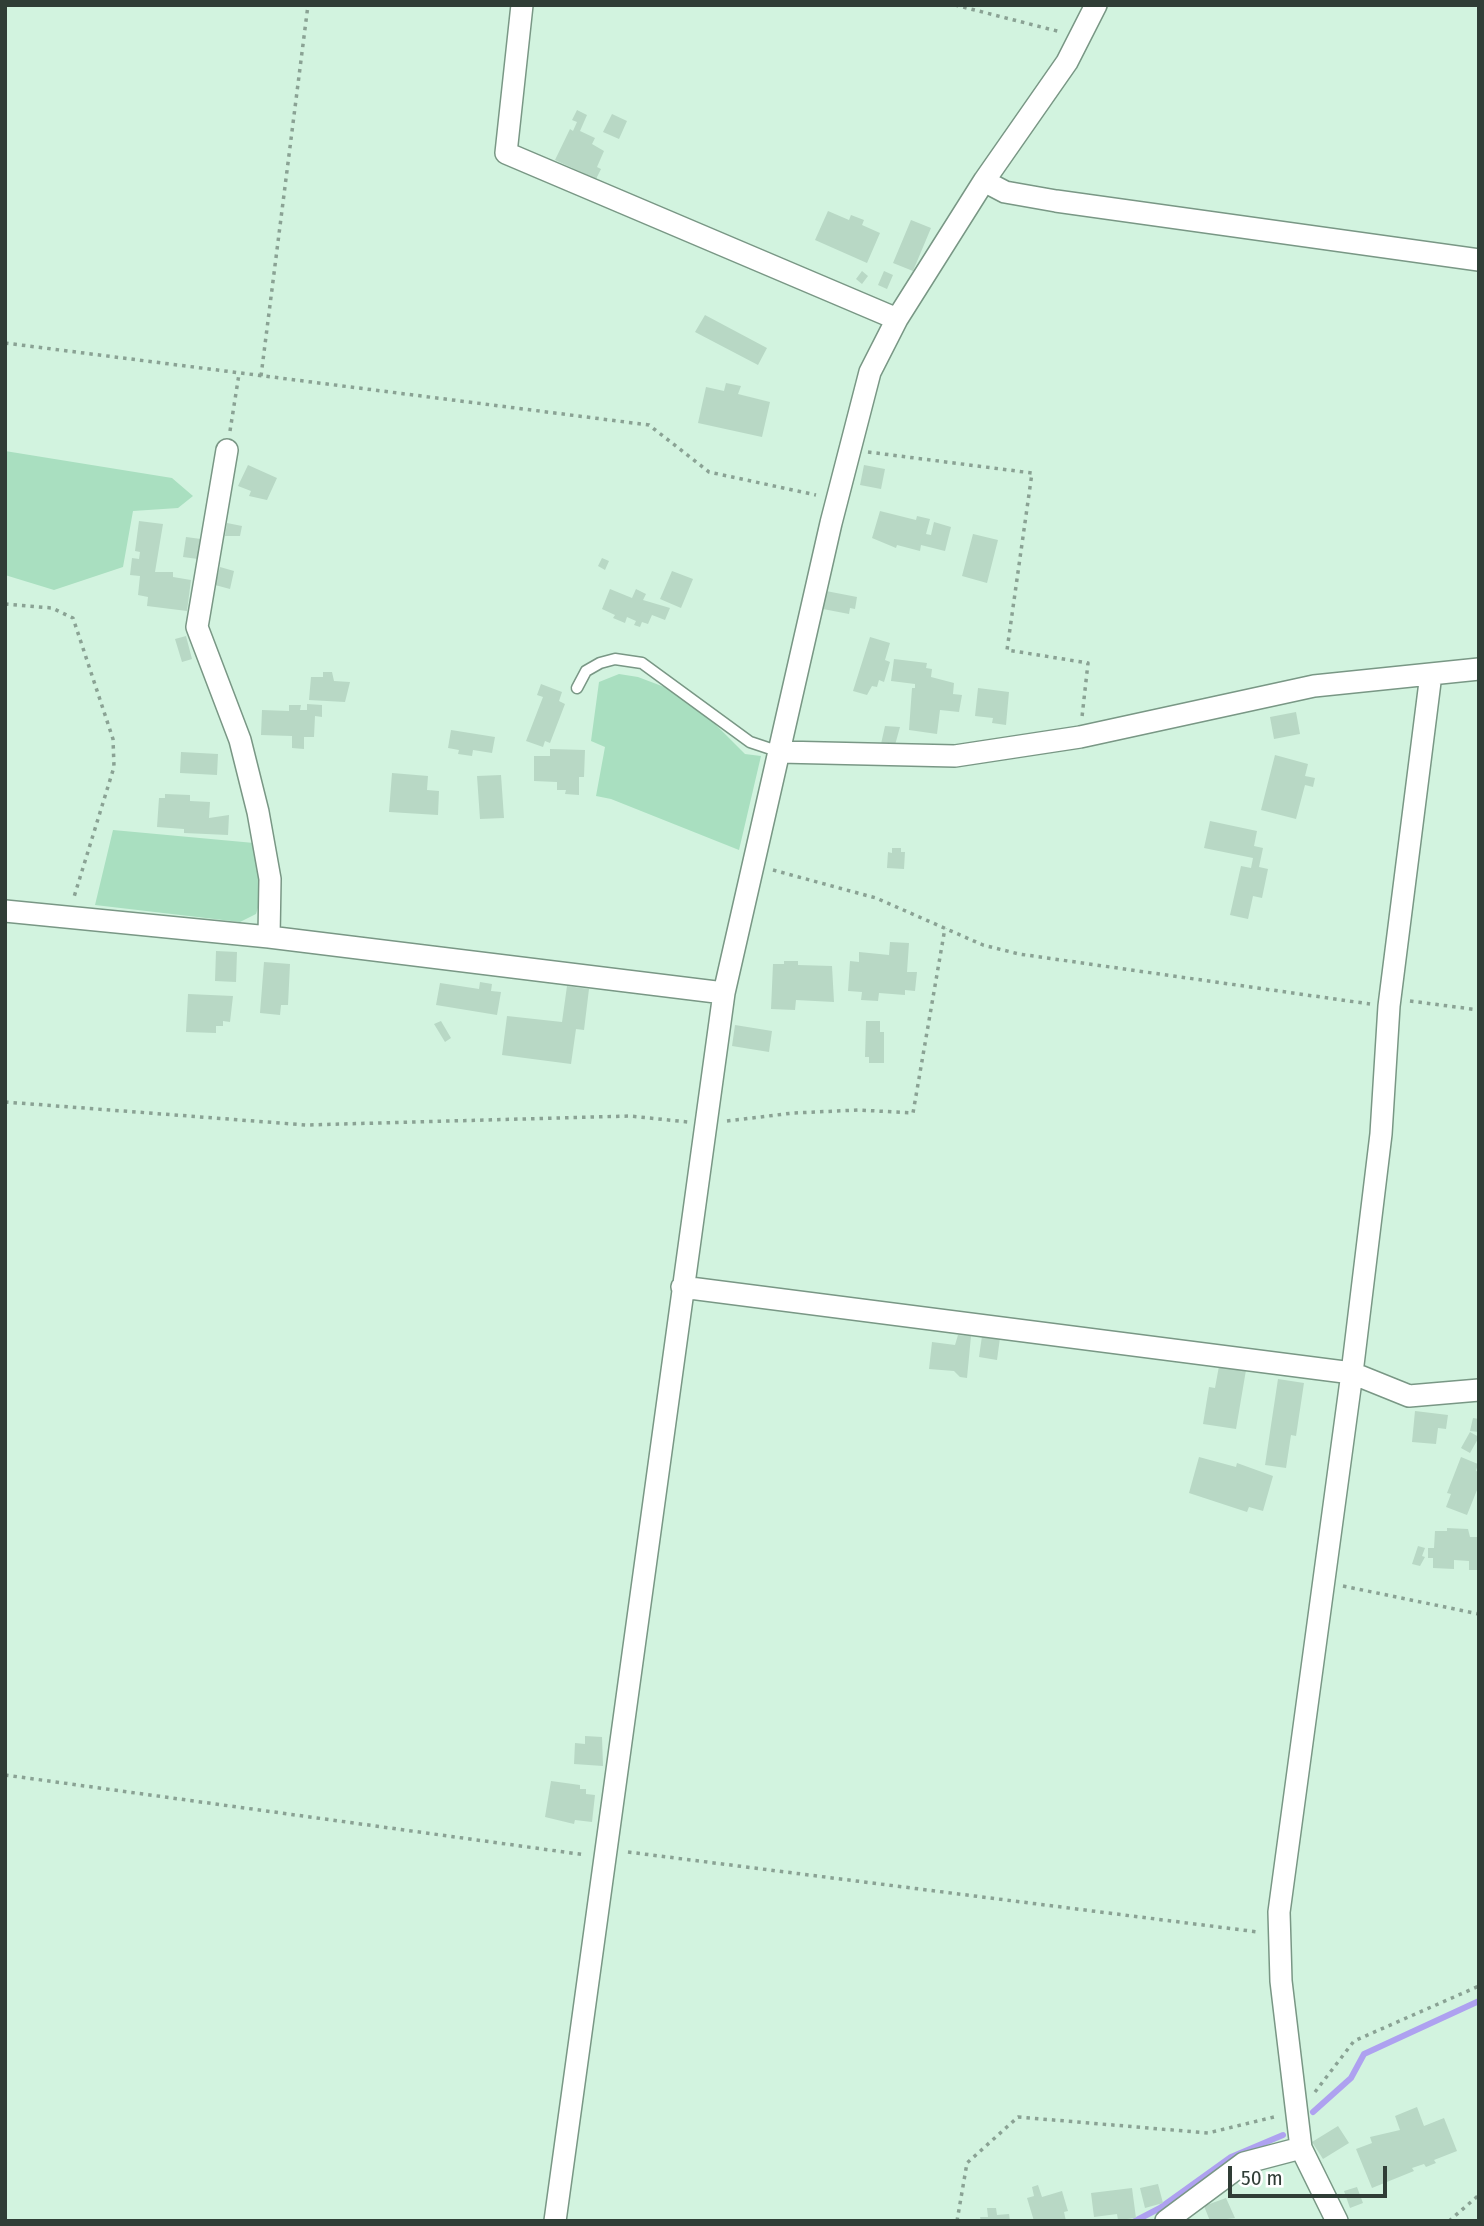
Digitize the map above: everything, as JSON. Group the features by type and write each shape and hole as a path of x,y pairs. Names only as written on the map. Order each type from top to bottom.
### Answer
{"street":[{"path":"522,5 506,153 897,319"},
{"path":"555,2221 724,993 850,450 870,372 897,319 984,181 1067,62 1096,5"},
{"path":"984,181 1005,192 1056,201 1479,260"},
{"path":"227,450 197,627 240,740 258,812 270,879 269,937"},
{"path":"780,752 955,756 1080,737 1314,685 1479,669"},
{"path":"1337,2221 1301,2148 1281,1981 1279,1912 1352,1373 1381,1134 1390,1002 1431,674"},
{"path":"5,911 269,937 724,993"},
{"path":"682,1287 1352,1373 1409,1396 1479,1390"},
{"path":"1166,2221 1244,2164 1301,2148"}],"lane":[{"path":"578,688 586,671 600,663 615,659 642,663 750,742 780,752"}],"path":[{"path":"261,376 308,5"},
{"path":"956,5 1080,37"},
{"path":"5,343 649,425 709,472 838,500"},
{"path":"227,450 239,373"},
{"path":"850,450 1032,473 1007,650 1087,663 1080,737"},
{"path":"5,604 52,608 73,618 113,739 114,767 69,916"},
{"path":"754,865 876,898 983,945 1019,954 1390,1002 1479,1010"},
{"path":"5,1102 306,1125 630,1116 706,1123 793,1113 859,1110 913,1113 945,928"},
{"path":"1324,1582 1479,1614"},
{"path":"5,1774 604,1858 634,1851 1279,1935"},
{"path":"957,2221 967,2163 1017,2117 1208,2133 1297,2112 1354,2041 1479,1986"},
{"path":"1449,2221 1479,2195"}],"green space":[{"path":"5,451 172,478 193,496 178,508 133,511 123,567 54,590 5,575"},
{"path":"619,674 638,677 667,688 710,719 745,754 761,756 739,850 611,799 596,796 605,747 591,741 599,682"},
{"path":"113,830 254,843 262,895 256,914 240,922 95,905"}],"building":[{"path":"577,110 587,115 580,131 595,138 592,144 604,151 597,167 601,169 596,179 555,160 570,129 573,131 577,122 572,120"},
{"path":"612,114 627,121 619,139 603,132"},
{"path":"828,211 849,220 851,215 864,220 862,225 880,233 867,263 815,240"},
{"path":"911,220 931,228 913,271 893,263"},
{"path":"862,271 868,276 862,284 856,279"},
{"path":"884,271 893,275 887,289 878,285"},
{"path":"705,315 767,348 758,365 695,332"},
{"path":"726,383 741,386 738,394 770,402 762,437 698,423 706,387 724,391"},
{"path":"248,465 277,478 267,500 249,496 251,491 238,486"},
{"path":"864,465 885,469 881,489 860,485"},
{"path":"880,511 916,520 917,516 930,519 926,534 931,535 934,522 951,527 945,551 921,545 920,551 897,545 896,548 872,538"},
{"path":"139,521 163,524 155,572 173,572 173,577 191,580 187,611 147,606 148,597 138,595 140,576 130,575 132,558 139,559 140,552 135,551"},
{"path":"227,523 242,526 240,536 225,536"},
{"path":"973,534 998,540 987,583 962,576"},
{"path":"186,537 201,539 198,559 183,557"},
{"path":"602,558 609,561 605,570 598,566"},
{"path":"220,567 234,571 230,589 215,585"},
{"path":"672,571 693,579 681,608 660,599"},
{"path":"610,589 632,598 636,589 646,594 643,600 670,608 665,620 652,615 648,624 642,622 640,627 634,625 636,621 627,617 625,623 613,618 615,615 602,609"},
{"path":"826,591 857,597 855,609 850,608 849,614 823,609"},
{"path":"186,636 192,659 182,662 175,639"},
{"path":"870,637 890,643 885,660 890,662 884,682 879,680 877,687 872,686 867,695 853,691"},
{"path":"894,659 927,663 926,668 932,669 931,677 954,683 953,694 962,695 959,712 940,710 937,734 909,730 912,688 915,688 915,684 891,681"},
{"path":"323,672 332,672 334,681 350,682 345,702 309,700 311,677 323,677"},
{"path":"541,684 562,692 559,701 565,704 550,743 545,741 543,747 526,741 543,697 537,695"},
{"path":"978,688 1009,692 1006,725 992,723 993,718 975,716"},
{"path":"307,704 322,705 322,717 315,716 314,737 304,737 304,749 292,748 292,736 261,735 262,710 289,711 289,705 301,705 300,710 307,710"},
{"path":"1296,712 1300,734 1274,739 1270,717"},
{"path":"885,726 900,727 895,745 881,744"},
{"path":"451,730 495,737 492,753 473,750 472,756 458,754 459,750 448,748"},
{"path":"550,749 585,750 584,777 579,777 579,795 565,794 566,790 557,790 557,782 534,781 534,756 550,756"},
{"path":"181,752 218,754 217,775 180,773"},
{"path":"1275,755 1308,764 1305,776 1315,778 1313,787 1305,785 1296,819 1261,810"},
{"path":"392,773 428,776 427,790 439,791 438,815 389,812"},
{"path":"501,775 504,818 480,819 477,776"},
{"path":"165,794 190,795 190,801 210,802 209,818 229,815 228,835 184,833 184,829 157,827 159,798 165,798"},
{"path":"1210,821 1257,831 1254,846 1263,848 1259,867 1268,869 1262,898 1253,896 1248,919 1230,915 1241,866 1251,868 1253,858 1204,848"},
{"path":"892,848 901,848 901,852 905,852 904,869 887,868 888,852 892,853"},
{"path":"890,942 909,943 907,972 917,972 915,991 905,990 905,995 879,993 878,1001 861,1000 862,992 848,991 850,961 859,962 859,952 889,955"},
{"path":"216,951 237,952 236,982 215,981"},
{"path":"784,961 798,961 798,965 832,966 834,1002 796,1000 795,1010 771,1009 773,964 784,964"},
{"path":"264,962 290,964 288,1005 281,1005 280,1015 260,1013"},
{"path":"480,982 492,984 491,991 501,992 497,1015 436,1005 440,983 479,989"},
{"path":"567,986 589,989 584,1030 576,1029 571,1064 502,1055 507,1016 562,1022"},
{"path":"188,994 233,996 230,1022 223,1021 223,1026 216,1026 216,1033 186,1032"},
{"path":"441,1021 451,1038 445,1042 434,1024"},
{"path":"866,1021 880,1021 880,1032 884,1032 884,1063 869,1063 869,1057 865,1057"},
{"path":"735,1025 772,1031 769,1052 732,1046"},
{"path":"958,1335 971,1336 967,1378 960,1377 954,1371 929,1369 932,1342 955,1345"},
{"path":"982,1336 1000,1338 997,1360 979,1357"},
{"path":"1219,1366 1246,1370 1236,1429 1203,1424 1209,1387 1215,1388"},
{"path":"1278,1379 1304,1383 1296,1436 1291,1435 1286,1468 1265,1465"},
{"path":"1415,1411 1448,1415 1446,1429 1438,1428 1436,1444 1412,1442"},
{"path":"1473,1418 1479,1419 1479,1432 1470,1431"},
{"path":"1470,1432 1479,1437 1470,1453 1461,1448"},
{"path":"1199,1457 1236,1467 1237,1463 1273,1476 1263,1511 1249,1507 1247,1512 1189,1493"},
{"path":"1461,1457 1478,1464 1476,1471 1479,1472 1479,1485 1467,1515 1446,1507 1451,1494 1447,1493"},
{"path":"1447,1528 1468,1529 1470,1537 1479,1537 1479,1570 1469,1570 1469,1561 1454,1560 1454,1569 1433,1568 1433,1558 1428,1558 1428,1548 1434,1548 1435,1531 1447,1531"},
{"path":"1418,1546 1425,1548 1422,1556 1425,1557 1420,1566 1412,1564"},
{"path":"585,1736 602,1737 603,1766 574,1764 575,1743 585,1744"},
{"path":"551,1781 580,1785 580,1789 586,1789 586,1794 595,1795 592,1822 575,1820 574,1824 545,1817"},
{"path":"1417,2107 1424,2126 1444,2118 1457,2151 1434,2160 1436,2163 1412,2168 1414,2171 1372,2188 1356,2149 1372,2143 1370,2137 1400,2130 1395,2116"},
{"path":"1338,2126 1349,2143 1323,2159 1312,2142"},
{"path":"1158,2184 1163,2203 1145,2208 1140,2188"},
{"path":"1038,2185 1042,2197 1062,2191 1068,2211 1064,2212 1066,2221 1034,2221 1027,2198 1034,2196 1032,2187"},
{"path":"1357,2187 1363,2203 1350,2208 1344,2191"},
{"path":"1132,2188 1136,2218 1118,2220 1117,2214 1094,2217 1091,2193"},
{"path":"1226,2198 1235,2218 1210,2221 1204,2206"},
{"path":"987,2208 996,2208 997,2215 1009,2214 1010,2221 981,2221 980,2217 988,2217"}],"waterway":[{"path":"1313,2112 1351,2078 1364,2054 1479,2001"},
{"path":"1135,2221 1160,2208 1231,2157 1283,2135"}]}
